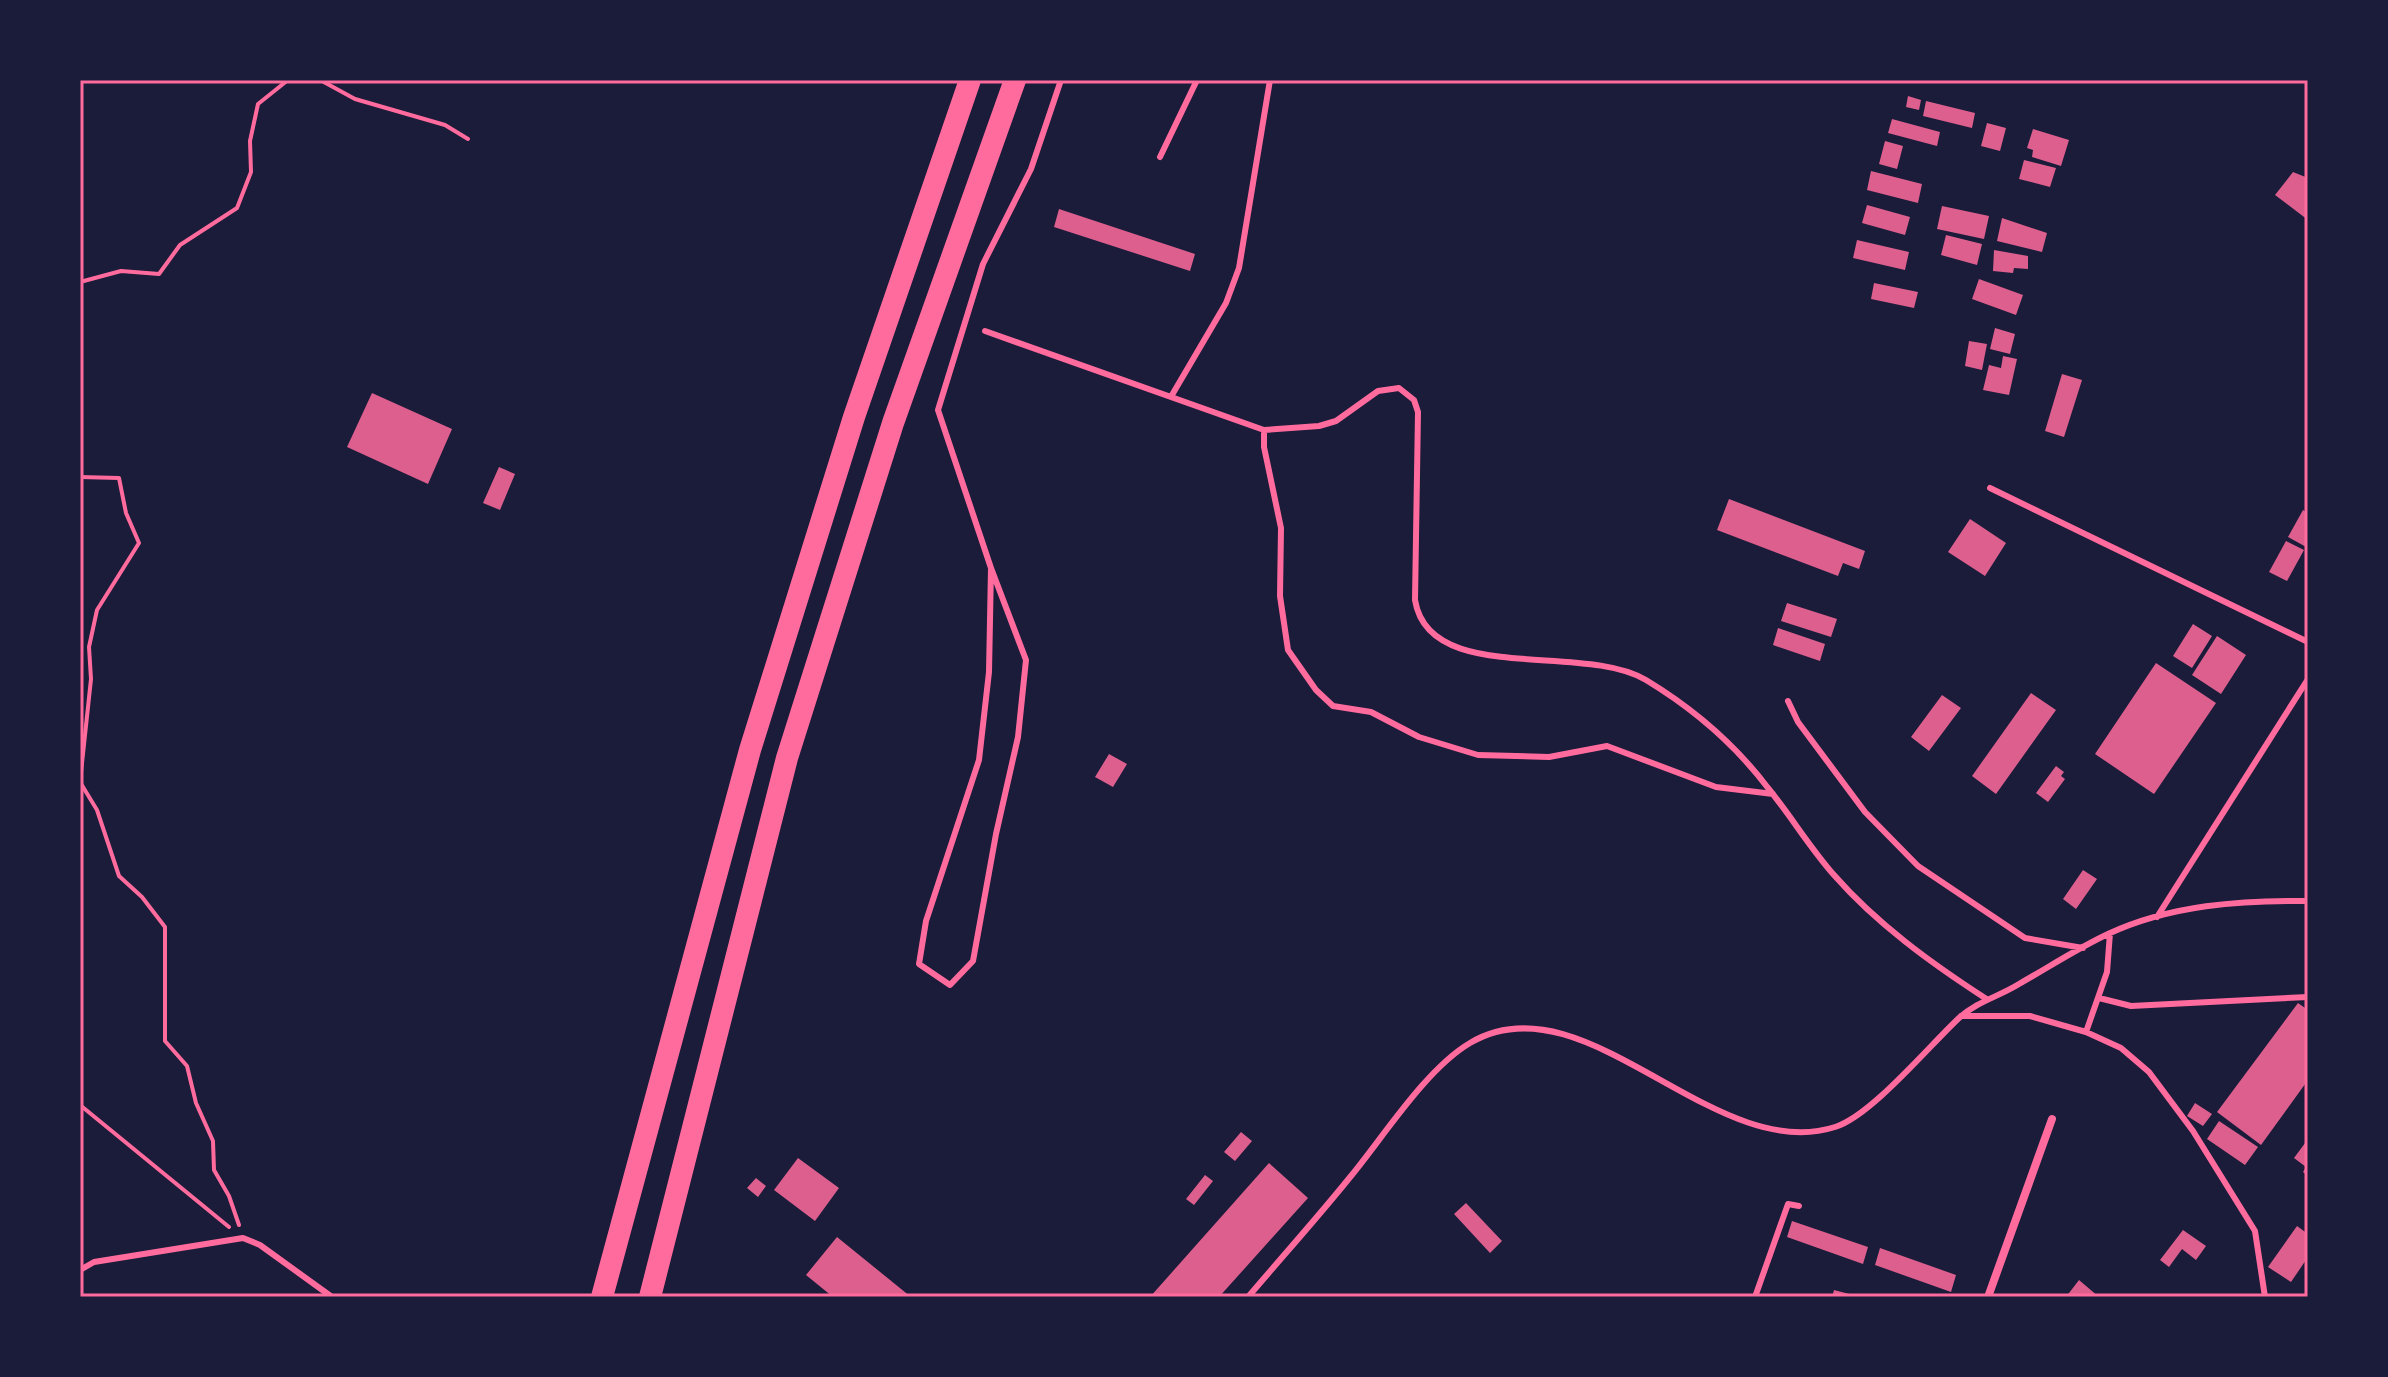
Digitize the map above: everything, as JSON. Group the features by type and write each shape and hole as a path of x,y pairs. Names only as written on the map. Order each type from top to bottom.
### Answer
{"highway":[{"path":"602,1297 750,750 854,417 970,80"},
{"path":"650,1297 787,758 893,423 1015,80"}],"street":[{"path":"1988,1297 2052,1119"}],"lane":[{"path":"991,568 989,672 979,760 926,921 919,964 950,985 973,961 996,834 1018,737 1026,660 991,568 938,410 983,264 1026,181 1061,80"},
{"path":"1160,157 1197,80"},
{"path":"1172,395 1226,303 1239,268 1270,80"},
{"path":"985,331 1264,430 1319,426 1336,421 1378,391 1399,388 1414,400 1418,412 1415,600 1417,616 1433,636 1446,645 1485,656 1577,660 1638,675 1715,728 1773,794 1834,875 1867,907 1938,968 1985,998"},
{"path":"1264,430 1264,447 1281,528 1283,628 1288,650 1301,671 1333,706 1371,712 1409,733 1478,755 1549,757 1607,746 1626,750 1643,760 1716,787 1773,794"},
{"path":"1990,488 2308,642"},
{"path":"2157,917 2308,679"},
{"path":"1788,701 1798,722 1848,789 1901,852 2025,938 2083,948"},
{"path":"1248,1297 1414,1096 1460,1050 1487,1035 1529,1030 1567,1037 1601,1048 1723,1114 1750,1124 1806,1132 1837,1127 1869,1105 1961,1016 1985,998 2012,989 2110,933 2157,917 2209,905 2308,901"},
{"path":"2086,1032 2107,972 2110,933"},
{"path":"2099,998 2131,1006 2308,997"},
{"path":"1961,1016 2030,1016 2086,1032 2121,1048 2149,1072 2193,1131 2255,1231 2265,1297"},
{"path":"1755,1297 1788,1204 1799,1206"},
{"path":"80,1270 94,1262 243,1238 260,1245 332,1297"}],"path":[{"path":"80,282 121,271 159,274 180,245 237,208 251,172 250,141 258,104 288,80 322,81 355,99 445,125 468,139"},
{"path":"80,477 119,478 126,513 139,543 97,610 89,647 91,679 80,782 97,810 119,876 142,897 165,927 165,1041 187,1066 196,1103 213,1141 214,1170 229,1196 243,1238"},
{"path":"80,1105 243,1238"}],"building":[{"path":"1908,96 1921,100 1919,110 1906,107"},
{"path":"1926,101 1975,113 1972,128 1923,116"},
{"path":"1892,119 1940,132 1937,146 1888,133"},
{"path":"1987,123 2006,128 2000,151 1981,146"},
{"path":"2033,129 2069,140 2061,166 2032,157 2033,150 2027,148"},
{"path":"1885,141 1903,146 1897,169 1879,164"},
{"path":"2024,160 2056,168 2050,187 2019,179"},
{"path":"1871,171 1922,184 1918,203 1867,190"},
{"path":"2293,172 2308,178 2308,220 2275,195"},
{"path":"1867,205 1910,217 1905,235 1862,223"},
{"path":"1942,206 1989,216 1984,239 1937,229"},
{"path":"1059,209 1195,254 1190,271 1054,227"},
{"path":"2002,218 2047,233 2042,252 1997,241"},
{"path":"1946,235 1982,244 1977,265 1941,255"},
{"path":"1857,240 1909,252 1905,270 1853,258"},
{"path":"1994,250 2028,256 2028,269 2014,268 2013,273 1993,271"},
{"path":"1979,279 2023,295 2016,315 1972,299"},
{"path":"1874,283 1918,292 1914,308 1871,299"},
{"path":"1995,328 2015,334 2010,354 1990,349"},
{"path":"1969,341 1987,344 1982,370 1965,366"},
{"path":"2003,356 2017,359 2009,395 1983,390 1989,365 2001,368"},
{"path":"2062,374 2082,380 2064,437 2045,431"},
{"path":"372,393 452,429 428,484 347,447"},
{"path":"499,467 515,474 500,510 483,503"},
{"path":"1729,499 1865,551 1859,569 1843,563 1838,576 1717,530"},
{"path":"2303,510 2308,513 2308,548 2288,537"},
{"path":"1970,519 2006,543 1985,576 1948,552"},
{"path":"2286,541 2304,550 2287,581 2269,572"},
{"path":"1787,603 1837,619 1831,637 1781,621"},
{"path":"2193,624 2212,636 2192,668 2173,656"},
{"path":"1778,628 1825,644 1820,661 1773,645"},
{"path":"2217,636 2246,655 2221,694 2192,675"},
{"path":"2156,663 2216,703 2154,794 2095,754"},
{"path":"2031,693 2056,710 1996,794 1972,776"},
{"path":"1942,695 1961,708 1929,751 1911,737"},
{"path":"1109,754 1127,764 1113,787 1095,777"},
{"path":"2056,766 2064,772 2061,776 2065,779 2048,802 2036,793"},
{"path":"2083,870 2097,879 2076,909 2063,899"},
{"path":"2298,1003 2308,1010 2308,1080 2261,1145 2217,1112"},
{"path":"2195,1103 2212,1114 2203,1126 2187,1116"},
{"path":"2219,1121 2258,1147 2245,1165 2207,1139"},
{"path":"1241,1132 1252,1141 1235,1161 1224,1152"},
{"path":"2308,1139 2308,1176 2303,1172 2306,1167 2294,1158"},
{"path":"798,1158 839,1188 815,1221 774,1190"},
{"path":"1269,1163 1308,1198 1219,1297 1150,1297"},
{"path":"1205,1175 1213,1181 1194,1205 1186,1199"},
{"path":"756,1178 766,1186 758,1197 747,1188"},
{"path":"1466,1203 1502,1241 1490,1253 1454,1214"},
{"path":"1792,1221 1868,1247 1863,1264 1787,1237"},
{"path":"2297,1226 2308,1234 2308,1257 2291,1282 2268,1267"},
{"path":"2183,1230 2206,1246 2196,1260 2182,1249 2169,1267 2160,1260"},
{"path":"837,1237 911,1297 833,1297 806,1275"},
{"path":"1880,1248 1956,1275 1951,1292 1875,1265"},
{"path":"2079,1280 2099,1297 2066,1297"},
{"path":"1834,1290 1857,1296 1857,1297 1832,1297"}]}
